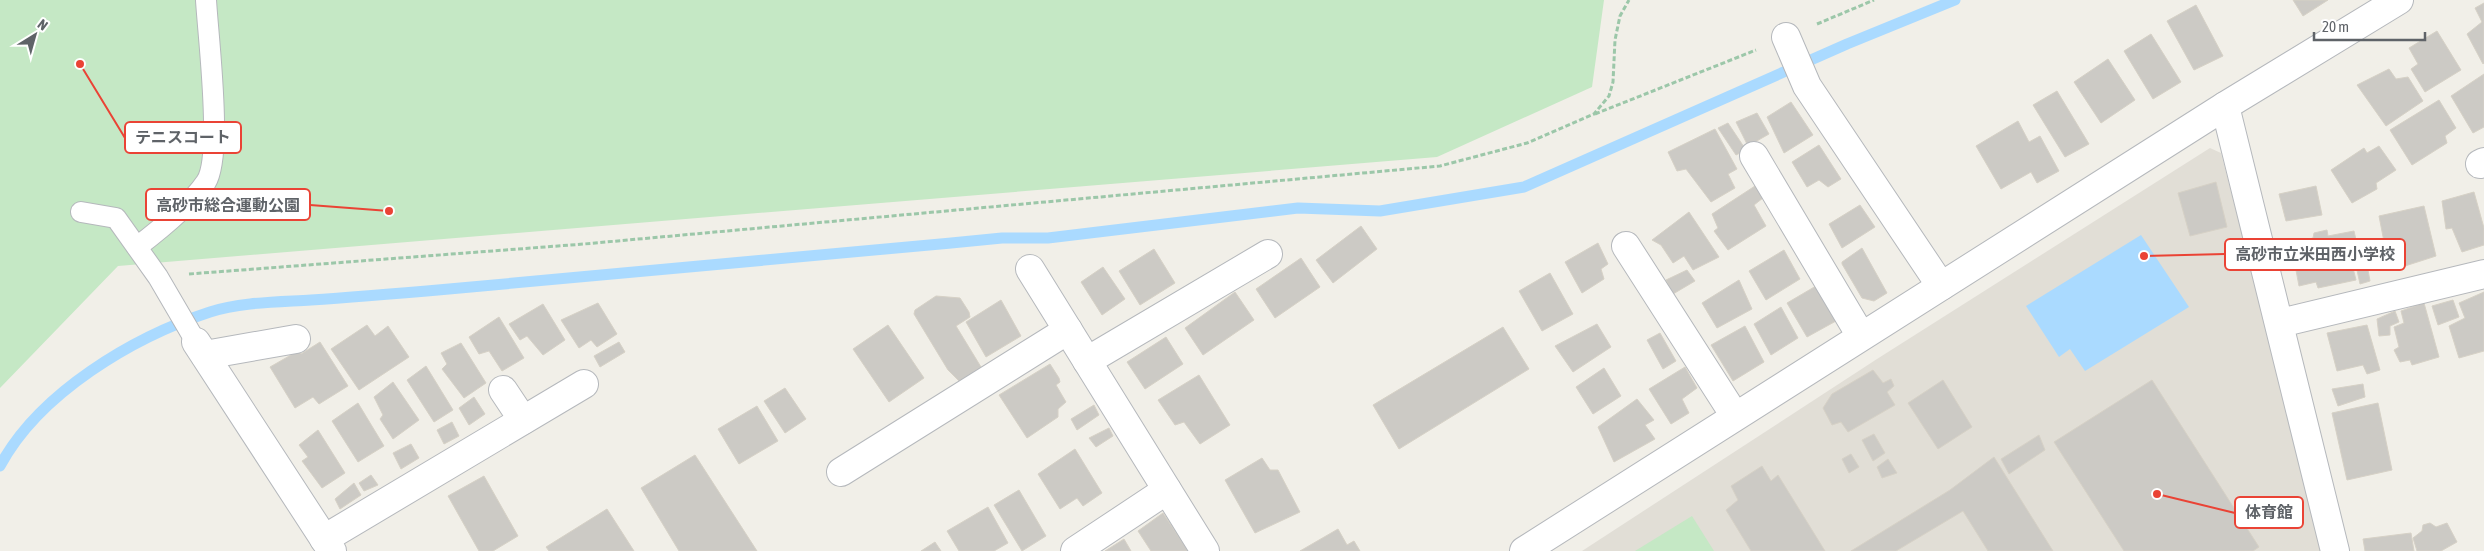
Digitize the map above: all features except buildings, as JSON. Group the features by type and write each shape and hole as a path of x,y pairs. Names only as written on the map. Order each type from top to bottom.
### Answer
{"street":[{"path":"1524,551 2225,106 2399,0"},
{"path":"1786,37 1807,86 1940,286"},
{"path":"2225,106 2335,551"},
{"path":"1754,156 1861,336"},
{"path":"1626,246 1735,416"},
{"path":"1087,361 1268,254"},
{"path":"1030,269 1205,551"},
{"path":"2280,323 2484,274"},
{"path":"841,472 1068,330"},
{"path":"296,339 201,349 328,545 523,420 584,384"},
{"path":"503,390 523,420"},
{"path":"1075,551 1167,490"}],"lane":[{"path":"137,246 164,226 207,180 215,141 206,0"},
{"path":"81,212 116,218 158,277 201,349"}],"path":[{"path":"1594,114 1609,96 1613,82 1615,40 1620,16 1629,0"},
{"path":"158,277 584,244 1148,191 1402,171 1440,166 1481,157 1527,143 1874,0"}],"shaded area":[{"path":"2210,148 2221,153 2324,551 1582,551 1877,359"}],"green space":[{"path":"0,0 1604,0 1592,87 1437,157 118,266 0,388"},
{"path":"1692,516 1714,551 1635,551"}],"water":[{"path":"2141,235 2189,307 2085,371 2070,349 2059,357 2026,306"}],"waterway":[{"path":"0,466 17,439 38,415 63,392 91,371 120,352 150,336 210,312 234,306 518,283 1002,238 1048,238 1298,208 1380,211 1524,187 1847,44 1955,0"}],"place":[{"name":"テニスコート","path":"80,64"},
{"name":"高砂市総合運動公園","path":"389,211"},
{"name":"高砂市立米田西小学校","path":"2144,256"},
{"name":"体育館","path":"2157,494"}]}
